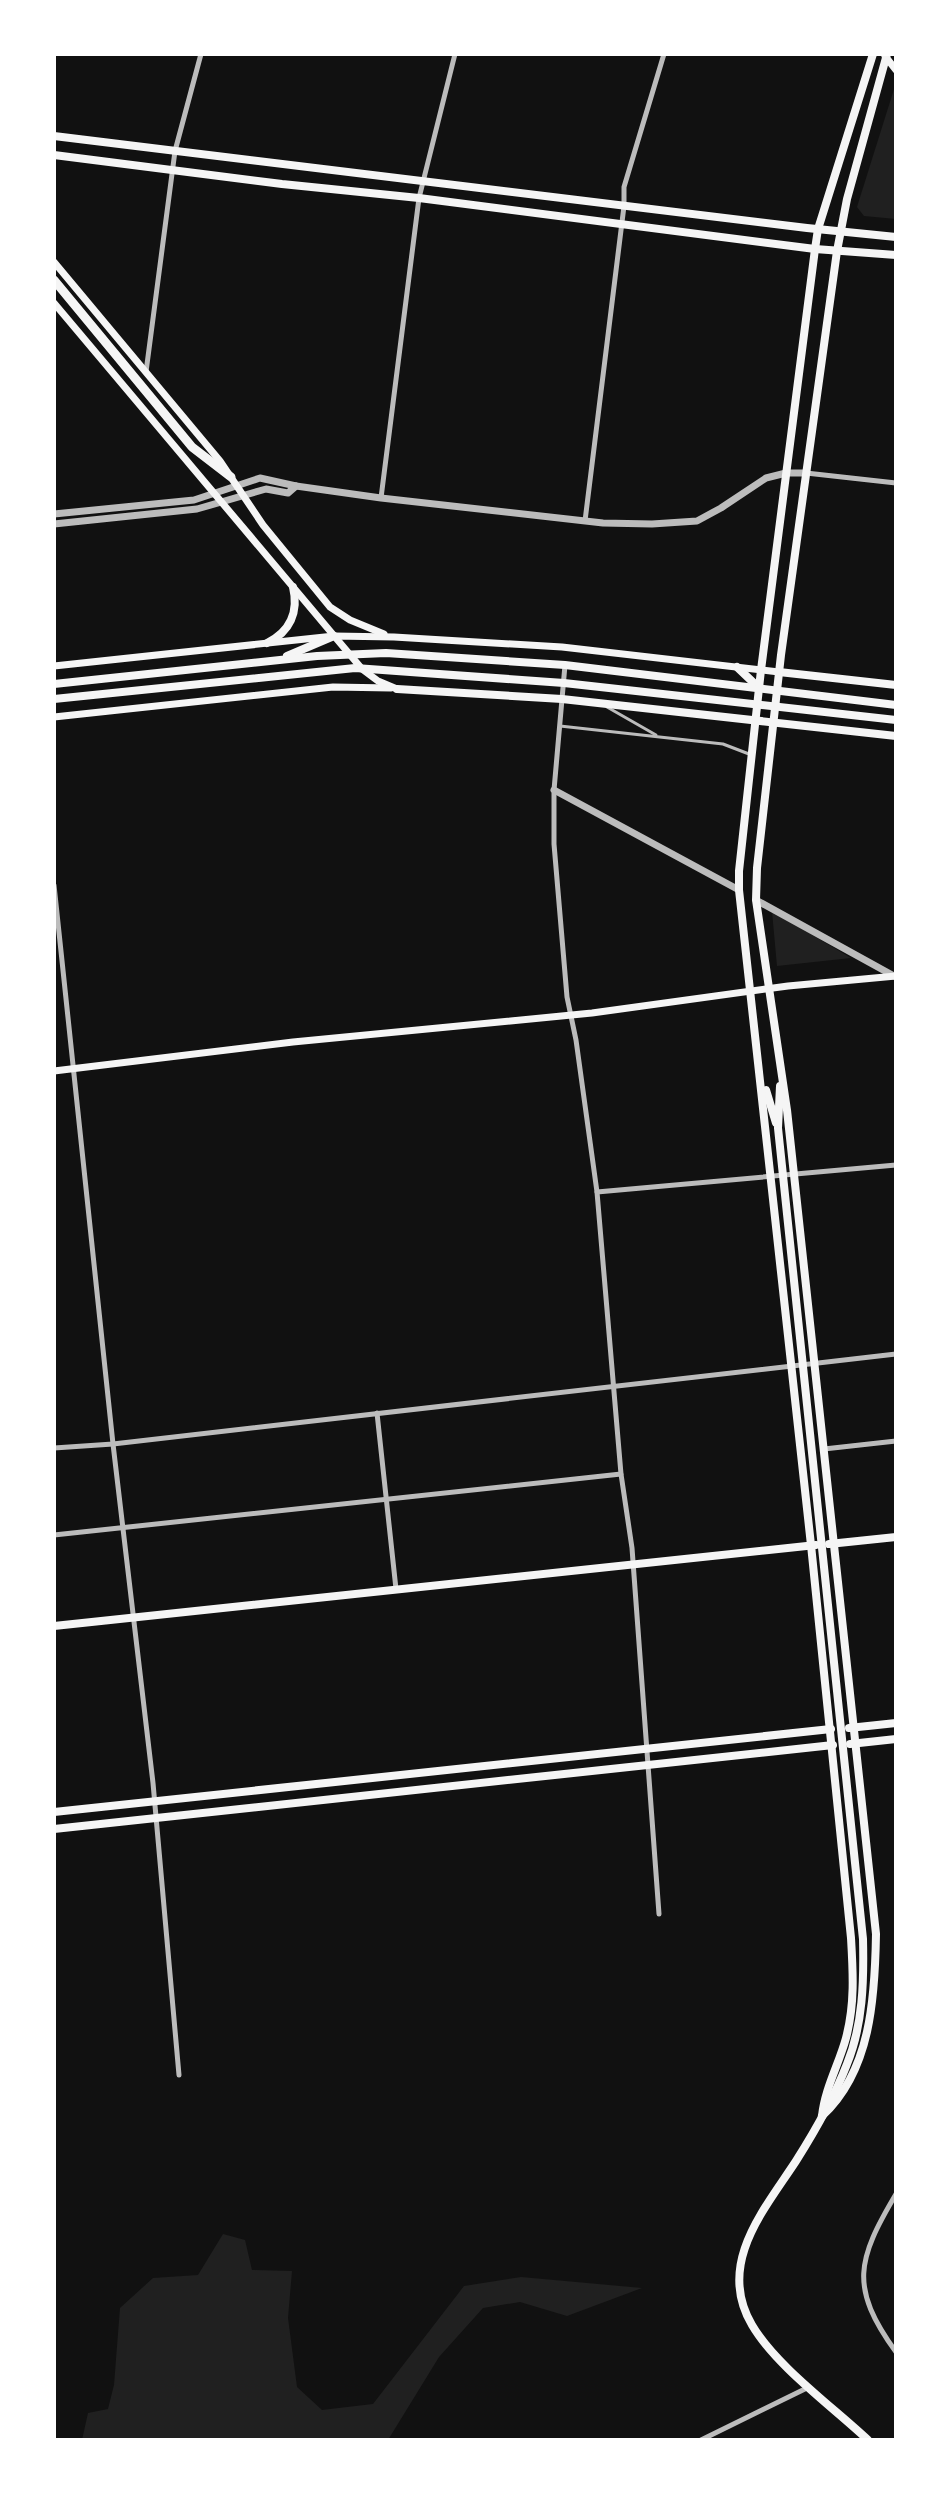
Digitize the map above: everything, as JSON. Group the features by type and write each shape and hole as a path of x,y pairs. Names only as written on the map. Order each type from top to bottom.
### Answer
{"highway":[{"path":"54,280 192,447 234,481"}],"main road":[{"path":"822,2116 824,2100 846,2039 854,1990 811,1545 739,890 755,720 818,229 873,54"},
{"path":"886,55 896,70"},
{"path":"822,2116 841,2095 865,2041 875,1992 876,1934 793,1173 756,900 779,672 840,231 886,55"},
{"path":"54,136 896,237"},
{"path":"54,155 815,249 896,255"},
{"path":"54,262 234,481 263,525 330,607 371,630 394,637"},
{"path":"54,303 362,669 397,689"},
{"path":"267,643 278,638 291,620 296,600 293,587"},
{"path":"54,666 334,636 394,637 562,647 896,685"},
{"path":"275,661 334,636"},
{"path":"54,684 349,654 386,653 565,665 896,705"},
{"path":"737,667 759,688"},
{"path":"54,699 331,669 362,669 564,683 896,720"},
{"path":"54,717 333,687 562,699 896,736"},
{"path":"733,718 757,704"},
{"path":"54,1071 896,977"},
{"path":"781,1072 778,1128 863,1939 864,1982 859,2022 848,2063 822,2116 750,2231 742,2252 739,2273 741,2293 751,2324 763,2341 868,2440"},
{"path":"760,1074 778,1128"},
{"path":"54,1626 896,1537"},
{"path":"54,1812 896,1723"},
{"path":"54,1829 896,1739"}],"street":[{"path":"146,373 171,170 201,54"},
{"path":"381,498 419,198 455,54"},
{"path":"585,521 624,187 664,54"},
{"path":"54,514 194,500 234,481 260,478 381,498 585,521 652,524 697,521 766,478 786,473 896,483"},
{"path":"54,524 197,509 266,489 288,493 296,486"},
{"path":"565,665 554,790 554,844 567,997 597,1192 621,1474 633,1564 649,1747 659,1914"},
{"path":"554,790 739,890"},
{"path":"54,888 155,1818 179,2075"},
{"path":"756,900 896,977"},
{"path":"597,1192 896,1165"},
{"path":"54,1448 113,1444 896,1354"},
{"path":"377,1413 396,1590"},
{"path":"823,1449 896,1441"},
{"path":"54,1535 621,1474"},
{"path":"896,2194 873,2234 866,2254 865,2275 867,2303 875,2322 896,2352"},
{"path":"701,2440 809,2387"}],"lane":[{"path":"601,703 660,737"},
{"path":"560,726 723,744 752,756"}],"shaded area":[{"path":"895,86 896,219 864,216 857,207"},
{"path":"772,911 851,958 777,966"},
{"path":"223,2234 245,2240 252,2270 292,2271 288,2318 297,2387 322,2410 373,2404 464,2286 521,2277 642,2288 567,2316 520,2302 483,2308 439,2357 388,2440 82,2440 88,2413 108,2409 114,2385 120,2308 153,2278 198,2275"}]}
